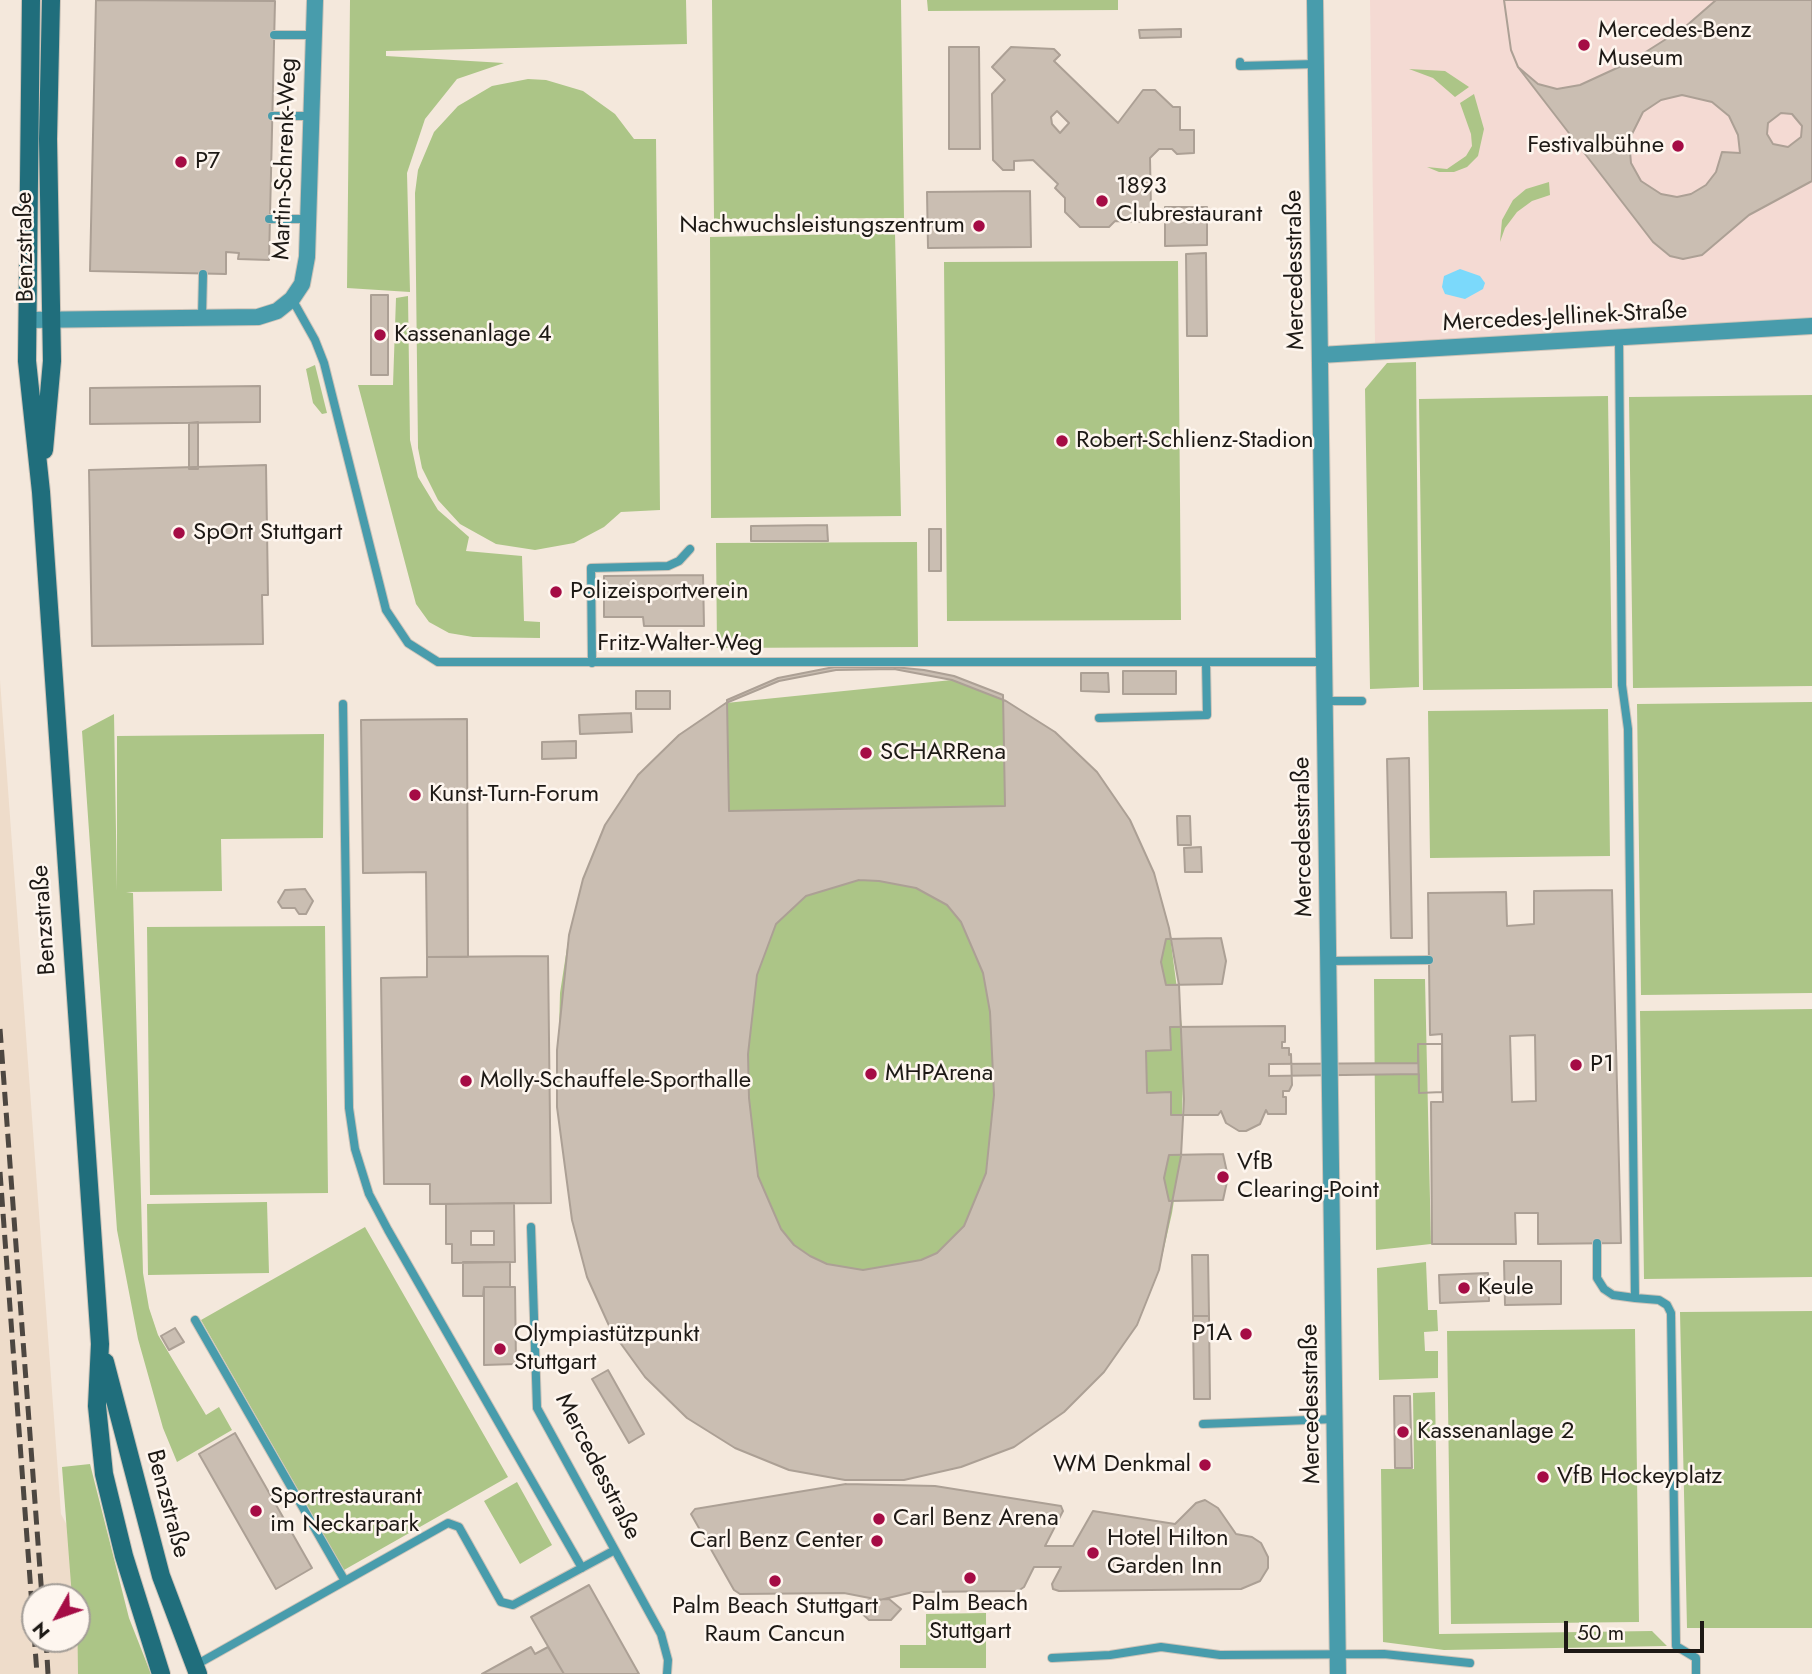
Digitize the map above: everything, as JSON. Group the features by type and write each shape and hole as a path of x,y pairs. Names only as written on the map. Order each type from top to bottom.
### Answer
{"main road":[{"name":"Benzstraße","path":"31,0 27,320 29,388 41,492 100,1344 97,1406 104,1474 124,1556 161,1674"},
{"name":"Benzstraße","path":"41,492 52,361 48,139 51,0"},
{"name":"Benzstraße","path":"100,1344 161,1576 196,1670"}],"street":[{"name":"Martin-Schrenk-Weg","path":"292,299 304,275 309,219 315,0"},
{"name":"Mercedesstraße","path":"1315,0 1338,1674"},
{"path":"27,320 268,315 292,299"},
{"name":"Mercedes-Jellinek-Straße","path":"1320,355 1812,326"}],"lane":[{"path":"274,35 314,35"},
{"path":"1240,62 1240,66 1316,64"},
{"path":"272,116 311,116"},
{"path":"270,219 309,219"},
{"path":"202,317 203,274"},
{"name":"Fritz-Walter-Weg","path":"292,299 321,352 380,594 401,635 428,657 449,664 1324,662"},
{"path":"1619,338 1622,685 1628,729 1635,1298"},
{"path":"592,663 591,568 668,566 679,561 691,549"},
{"path":"1100,718 1207,715 1206,662"},
{"path":"1325,701 1362,701"},
{"path":"343,704 349,1108 358,1158 369,1194 388,1230 582,1568"},
{"path":"1329,961 1429,960"},
{"name":"Mercedesstraße","path":"531,1227 537,1408 613,1551 661,1634 667,1674"},
{"path":"1597,1243 1597,1278 1604,1289 1613,1295 1659,1300 1667,1305 1671,1313 1676,1646 1696,1658 1696,1674"},
{"path":"195,1320 345,1581"},
{"path":"1203,1424 1335,1419"},
{"path":"196,1670 345,1581 448,1524 458,1527 501,1602 513,1605 613,1551"},
{"path":"1052,1658 1110,1655 1161,1647 1220,1655 1384,1654 1470,1663"}],"shaded area":[{"path":"1370,0 1812,0 1812,317 1375,344"},
{"path":"0,680 61,1514 145,1674 0,1674"}],"green space":[{"path":"350,0 686,0 687,44 386,51 386,56 504,63 457,79 425,119 407,173 410,292 347,288"},
{"path":"712,0 901,0 904,218 714,219"},
{"path":"927,0 1118,0 1118,10 928,11"},
{"path":"1409,69 1445,71 1469,87 1455,97 1433,78"},
{"path":"528,79 546,80 583,91 615,114 634,139 656,139 660,510 621,512 604,527 574,543 535,550 496,544 460,524 438,500 422,468 418,448 415,193 418,170 434,132 458,106 492,86"},
{"path":"1474,94 1484,129 1478,156 1467,167 1454,172 1439,172 1427,167 1447,169 1466,156 1472,146 1471,134 1460,103"},
{"path":"1549,182 1550,195 1532,201 1517,212 1505,228 1500,242 1502,220 1513,200 1526,189"},
{"path":"895,233 901,516 711,518 710,237"},
{"name":"Robert-Schlienz-Stadion","path":"1178,261 1181,620 947,621 944,262"},
{"path":"408,296 410,440 418,477 438,510 469,537 466,551 522,556 524,621 540,622 540,638 473,637 449,633 429,622 416,604 358,385 393,385 396,298"},
{"path":"1416,362 1419,687 1370,689 1365,389 1387,363"},
{"path":"315,365 327,413 322,414 313,403 306,369"},
{"path":"1812,395 1812,686 1633,688 1629,397"},
{"path":"1608,396 1612,688 1423,690 1419,399"},
{"path":"917,542 918,647 717,648 716,543"},
{"name":"MHPArena","path":"952,680 1006,701 1055,732 1097,772 1130,820 1154,873 1169,928 1184,1042 1181,1156 1172,1213 1159,1270 1104,1372 1064,1412 1014,1447 789,1470 735,1448 687,1418 645,1377 611,1330 587,1277 572,1220 557,1107 560,993 569,935 638,775 679,735 726,703"},
{"path":"1812,702 1812,993 1641,995 1637,704"},
{"path":"1608,709 1610,856 1430,858 1428,711"},
{"path":"114,714 117,891 117,736 324,734 323,838 221,839 222,891 126,892 133,893 143,1273 149,1308 158,1335 206,1415 219,1407 232,1430 177,1462 163,1428 138,1339 117,1230 82,731"},
{"path":"325,926 328,1193 150,1195 147,927"},
{"path":"1374,979 1425,979 1431,1244 1376,1250"},
{"path":"1812,1009 1812,1277 1644,1279 1640,1011"},
{"path":"267,1202 269,1273 148,1275 147,1204"},
{"path":"365,1227 508,1477 344,1570 201,1320"},
{"path":"1426,1262 1428,1310 1437,1310 1438,1331 1424,1332 1425,1351 1438,1351 1438,1378 1379,1380 1377,1268"},
{"path":"1812,1311 1812,1628 1687,1628 1680,1312"},
{"name":"VfB Hockeyplatz","path":"1635,1329 1639,1622 1451,1624 1447,1331"},
{"path":"1435,1392 1439,1634 1652,1631 1667,1646 1444,1650 1383,1642 1381,1469 1414,1469 1413,1393"},
{"path":"90,1464 129,1618 151,1674 78,1674 78,1653 91,1653 91,1583 71,1583 62,1467"},
{"path":"517,1482 552,1545 520,1564 484,1501"},
{"path":"986,1613 986,1668 900,1668 900,1645 926,1645 926,1614"}],"water":[{"path":"1460,269 1480,276 1485,283 1483,289 1465,299 1445,294 1442,287 1444,276"}],"building":[{"name":"P7","path":"96,0 275,1 269,260 238,259 239,253 226,252 226,274 90,271"},
{"name":"Mercedes-Benz Museum","path":"1504,0 1716,0 1685,27 1630,62 1580,85 1557,89 1538,84 1518,67 1511,50"},
{"path":"1504,0 1812,0 1812,181 1749,215 1702,255 1683,259 1670,256 1653,242 1518,67 1511,50","holes":["1682,95 1712,102 1729,116 1738,135 1740,153 1722,152 1716,172 1706,185 1691,194 1677,197 1661,194 1641,181 1631,163 1629,140 1643,112 1661,100","1781,113 1792,114 1802,126 1801,137 1788,147 1773,144 1767,134 1768,123"]},
{"path":"1181,29 1181,37 1140,38 1139,30"},
{"path":"949,47 979,47 980,149 949,149"},
{"path":"1011,47 1054,49 1060,55 1054,61 1118,123 1143,90 1155,90 1173,107 1180,107 1180,130 1194,130 1194,153 1177,154 1172,149 1159,149 1150,158 1151,210 1145,215 1151,222 1115,221 1109,227 1080,227 1065,212 1065,198 1055,188 1058,184 1033,160 1014,161 1014,170 1003,170 993,160 992,94 1005,80 992,67","holes":["1057,111 1069,123 1060,133 1052,124 1051,117"]},
{"name":"Nachwuchsleistungszentrum","path":"1030,191 1031,247 928,248 927,192"},
{"path":"1165,207 1207,207 1207,245 1165,246"},
{"path":"1206,253 1207,336 1187,336 1186,254"},
{"name":"Kassenanlage 4","path":"371,295 388,295 388,375 371,375"},
{"path":"260,386 260,422 90,424 90,388"},
{"path":"198,422 198,469 189,469 189,423"},
{"name":"SpOrt Stuttgart","path":"266,465 268,595 262,595 263,644 92,646 89,470"},
{"path":"827,525 828,541 751,541 751,526"},
{"path":"929,529 941,529 941,571 929,571"},
{"path":"703,575 704,626 644,626 643,617 604,617 604,576"},
{"name":"SCHARRena","path":"834,667 924,670 954,676 1003,695 1005,806 729,811 727,700 778,678"},
{"name":"MHPArena","path":"894,669 952,680 1006,701 1055,732 1097,772 1130,820 1154,873 1169,928 1179,985 1184,1099 1181,1156 1159,1270 1137,1325 1104,1372 1064,1412 1014,1447 961,1467 904,1480 845,1480 789,1470 735,1448 687,1418 645,1377 611,1330 587,1277 572,1220 557,1107 557,1050 569,935 583,879 605,825 638,775 679,735 726,703 779,681 836,670","holes":["859,880 916,888 947,905 961,922 983,973 990,1012 994,1095 986,1173 964,1226 937,1253 921,1260 863,1270 827,1264 810,1256 794,1245 781,1229 758,1176 749,1098 748,1054 757,975 776,924 806,896"]},
{"path":"1123,671 1176,671 1176,694 1123,694"},
{"path":"1081,673 1108,673 1109,692 1081,691"},
{"path":"636,691 670,691 670,709 636,709"},
{"path":"631,713 632,732 580,734 579,715"},
{"name":"Kunst-Turn-Forum","path":"467,719 468,957 427,957 426,872 363,873 361,720"},
{"path":"576,741 576,758 542,759 542,742"},
{"path":"1409,758 1412,938 1391,938 1387,759"},
{"path":"1177,816 1190,816 1191,845 1178,845"},
{"path":"1201,847 1202,872 1185,872 1184,848"},
{"path":"305,889 313,901 306,914 299,914 295,908 282,908 278,902 285,890"},
{"name":"P1","path":"1612,890 1621,1243 1538,1244 1538,1213 1515,1213 1516,1244 1432,1244 1431,1102 1443,1102 1442,1034 1430,1035 1428,893 1506,892 1507,926 1534,924 1534,891","holes":["1535,1035 1536,1101 1512,1102 1510,1036"]},
{"path":"1221,938 1226,961 1222,984 1166,985 1161,962 1166,939"},
{"name":"Molly-Schauffele-Sporthalle","path":"548,956 551,1203 430,1204 430,1184 384,1184 381,978 427,977 427,957"},
{"path":"1285,1026 1285,1042 1282,1042 1282,1048 1289,1048 1289,1055 1291,1054 1292,1085 1289,1091 1283,1091 1283,1097 1286,1097 1286,1114 1268,1114 1266,1110 1260,1124 1246,1131 1239,1131 1226,1123 1221,1111 1218,1115 1171,1115 1171,1092 1147,1093 1146,1051 1171,1050 1170,1027"},
{"path":"1418,1044 1442,1044 1442,1092 1419,1093 1419,1074 1269,1076 1269,1064 1418,1063"},
{"path":"1418,1044 1442,1044 1442,1092 1419,1093"},
{"path":"1223,1154 1228,1177 1223,1200 1169,1201 1164,1178 1169,1155"},
{"path":"514,1203 515,1262 452,1263 452,1244 446,1244 446,1204","holes":["471,1231 494,1231 494,1245 471,1245"]},
{"path":"1192,1255 1208,1255 1209,1316 1193,1316"},
{"path":"1504,1261 1561,1261 1561,1304 1505,1305"},
{"path":"463,1262 510,1262 510,1287 484,1287 483,1296 463,1296"},
{"name":"Keule","path":"1488,1273 1489,1301 1440,1303 1439,1275"},
{"path":"484,1287 515,1287 516,1364 484,1365"},
{"path":"1193,1316 1209,1316 1210,1399 1194,1399"},
{"path":"175,1328 184,1342 169,1350 161,1336"},
{"path":"608,1370 644,1434 629,1443 592,1379"},
{"name":"Kassenanlage 2","path":"1394,1396 1410,1396 1412,1468 1395,1468"},
{"name":"Sportrestaurant im Neckarpark","path":"235,1433 312,1568 276,1589 199,1454"},
{"name":"Carl Benz Center","path":"846,1484 935,1486 1061,1506 1063,1511 1045,1546 1073,1546 1093,1511 1175,1524 1196,1503 1205,1500 1218,1508 1236,1534 1252,1537 1261,1543 1268,1557 1268,1568 1260,1581 1241,1589 1059,1591 1053,1589 1052,1584 1061,1567 1034,1567 1024,1587 1018,1591 913,1592 880,1600 844,1593 740,1594 734,1590 691,1514 695,1509"},
{"path":"589,1585 639,1674 564,1674 531,1617"},
{"path":"889,1599 901,1609 891,1620 869,1620 857,1609 868,1600"},
{"path":"531,1647 535,1654 548,1647 564,1674 482,1674"}],"railway":[{"path":"0,1029 41,1583"},
{"path":"0,1172 37,1674"},
{"path":"47,1653 48,1674"}],"place":[{"name":"Mercedes-Benz Museum","path":"1584,45"},
{"name":"Festivalbühne","path":"1678,146"},
{"name":"P7","path":"181,162"},
{"name":"1893 Clubrestaurant","path":"1102,201"},
{"name":"Nachwuchsleistungszentrum","path":"979,226"},
{"name":"Kassenanlage 4","path":"380,335"},
{"name":"Robert-Schlienz-Stadion","path":"1062,441"},
{"name":"SpOrt Stuttgart","path":"179,533"},
{"name":"Polizeisportverein","path":"556,592"},
{"name":"SCHARRena","path":"866,753"},
{"name":"Kunst-Turn-Forum","path":"415,795"},
{"name":"P1","path":"1576,1065"},
{"name":"MHPArena","path":"871,1074"},
{"name":"Molly-Schauffele-Sporthalle","path":"466,1081"},
{"name":"VfB Clearing-Point","path":"1223,1177"},
{"name":"Keule","path":"1464,1288"},
{"name":"P1A","path":"1246,1334"},
{"name":"Olympiastützpunkt Stuttgart","path":"500,1349"},
{"name":"Kassenanlage 2","path":"1403,1432"},
{"name":"WM Denkmal","path":"1205,1465"},
{"name":"VfB Hockeyplatz","path":"1543,1477"},
{"name":"Sportrestaurant im Neckarpark","path":"256,1511"},
{"name":"Carl Benz Arena","path":"879,1519"},
{"name":"Carl Benz Center","path":"877,1541"},
{"name":"Hotel Hilton Garden Inn","path":"1093,1553"},
{"name":"Palm Beach Stuttgart","path":"970,1578"},
{"name":"Palm Beach Stuttgart Raum Cancun","path":"775,1581"}]}
